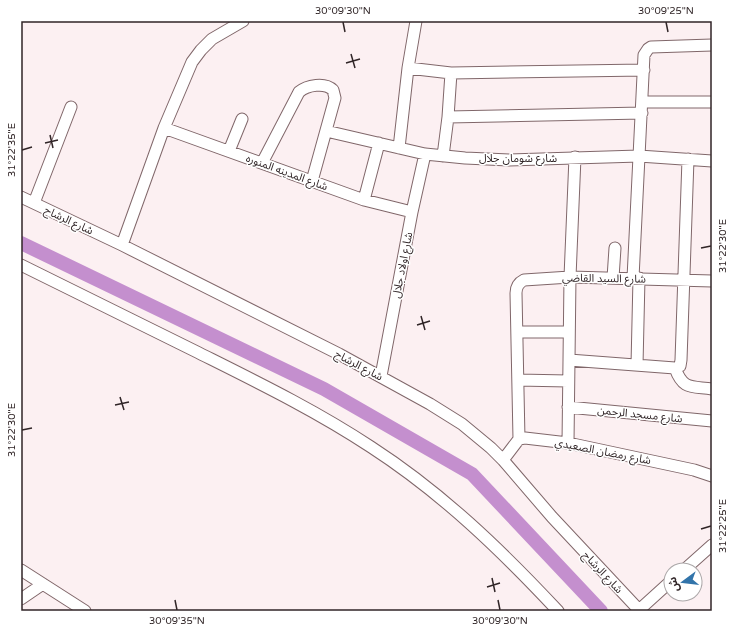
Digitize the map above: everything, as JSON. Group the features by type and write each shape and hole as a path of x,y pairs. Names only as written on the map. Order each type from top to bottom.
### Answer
{"street":[{"path":"122,245 164,128 192,62 212,39 242,21"},
{"path":"399,148 408,68 416,21"},
{"path":"637,365 636,278 639,156 644,55 648,49 652,47 712,45"},
{"path":"408,68 451,73 644,70"},
{"path":"443,156 448,117 451,73"},
{"path":"262,163 299,92 307,86 330,87 335,98 312,181"},
{"path":"448,117 712,102"},
{"path":"34,203 71,107"},
{"path":"230,151 242,119"},
{"name":"شارع المدينه المنوره","path":"164,128 364,200 412,212"},
{"name":"شارع شومان جلال","path":"326,131 424,154 443,156 509,160 639,156 712,161"},
{"path":"364,200 379,143"},
{"name":"شارع اولاد جلال","path":"381,376 424,154"},
{"path":"568,443 570,277 575,157"},
{"path":"569,360 675,368 681,363 688,159"},
{"name":"شارع الرشاح","path":"21,197 122,245 339,354 381,376 462,424 503,460 552,517 639,611"},
{"path":"613,278 615,248"},
{"path":"21,265 271,388 323,416 373,448 420,482 466,519 509,559 558,611"},
{"name":"شارع السيد القاضي","path":"517,332 516,289 517,285 524,280 570,277 636,278 712,282"},
{"path":"503,460 519,439 517,332 569,332"},
{"path":"675,368 681,382 685,385 712,389"},
{"path":"518,380 568,381"},
{"name":"شارع مسجد الرحمن","path":"568,407 712,422"},
{"name":"شارع رمضان الصعيدي","path":"519,439 525,438 568,443 694,470 712,476"},
{"path":"693,562 712,545"},
{"path":"21,570 85,611"},
{"path":"21,599 43,584"},
{"path":"639,611 663,588"}],"waterway":[{"path":"21,243 324,389 472,474 601,611"}]}
